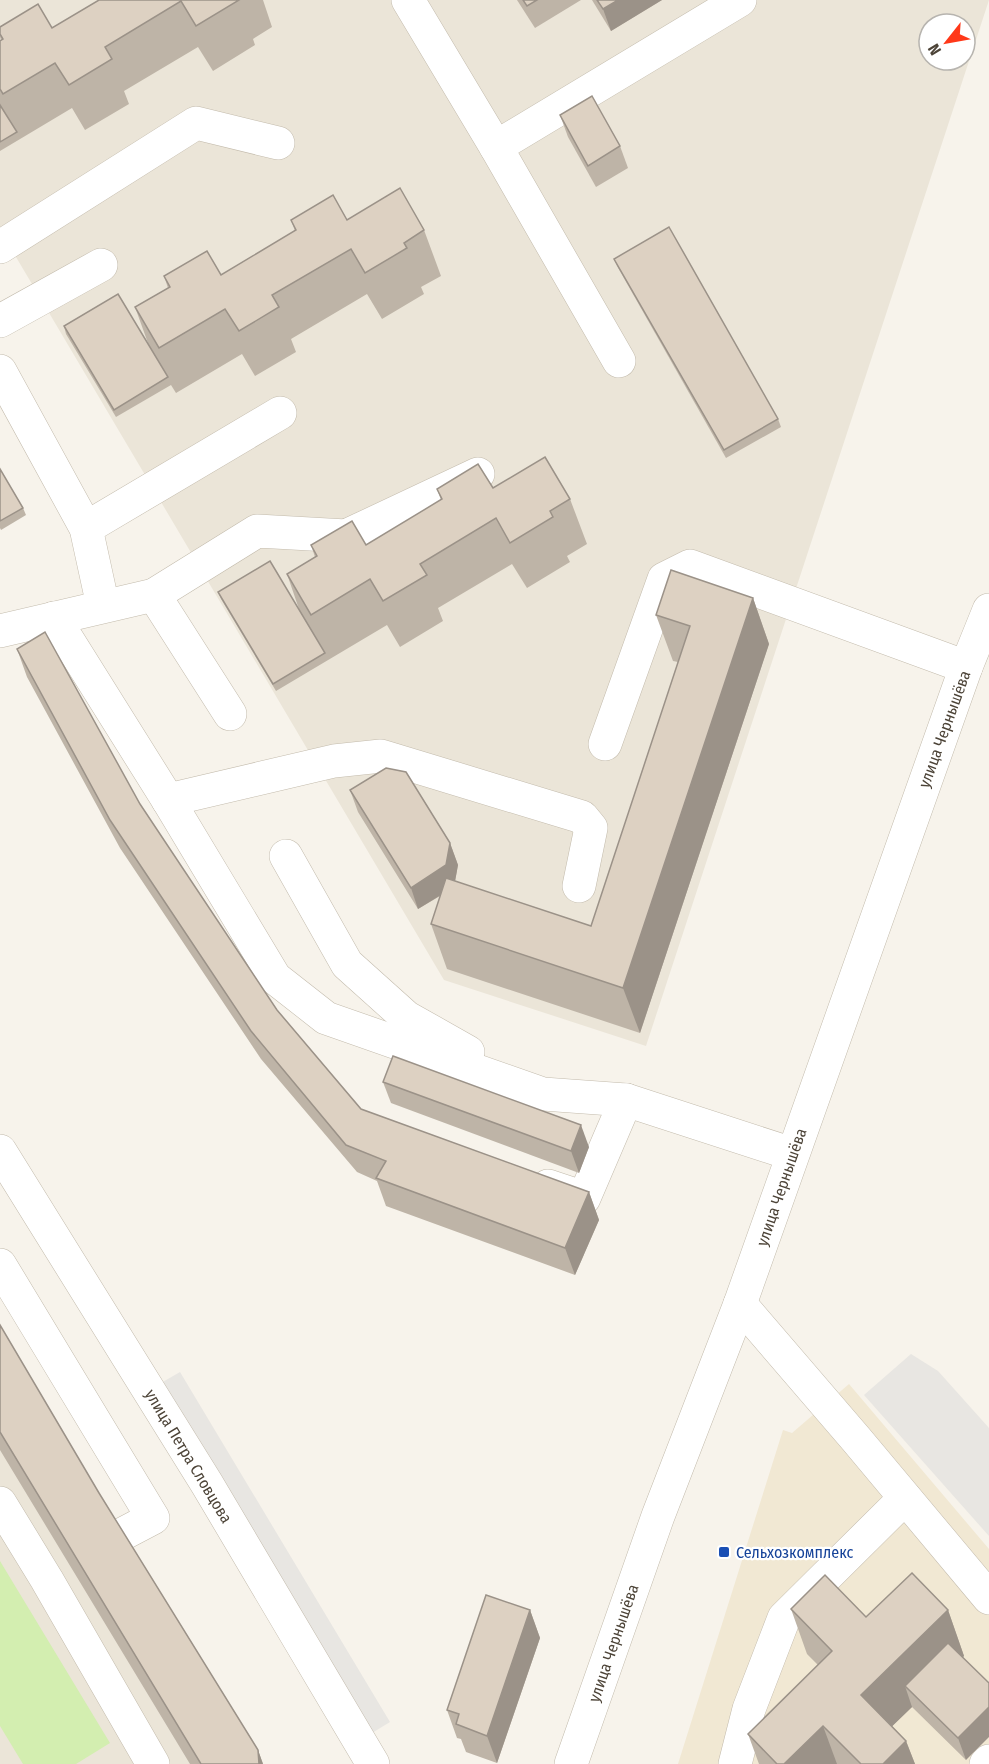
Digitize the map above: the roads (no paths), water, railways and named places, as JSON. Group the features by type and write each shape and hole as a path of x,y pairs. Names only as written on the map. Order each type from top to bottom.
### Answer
{"street":[{"path":"408,0 619,361"},
{"path":"496,147 740,0"},
{"path":"0,248 196,123 278,142"},
{"path":"0,321 101,265"},
{"path":"0,371 86,528 103,606"},
{"path":"86,528 280,413"},
{"path":"0,631 154,595 257,531 346,536 478,474"},
{"path":"605,744 664,579 690,566 966,667"},
{"path":"154,595 230,714"},
{"name":"улица Чернышёва","path":"571,1764 658,1516 740,1304 966,667 989,610"},
{"path":"54,618 168,800 275,978 326,1018 543,1094 626,1100 792,1154"},
{"path":"168,800 334,761 381,756 582,817 591,828 579,886"},
{"path":"286,856 347,964 406,1017 543,1094"},
{"path":"519,1176 584,1198 626,1100"},
{"name":"улица Петра Словцова","path":"4,1167 207,1484 373,1764"},
{"path":"0,1265 153,1518 115,1539"},
{"path":"740,1304 989,1598"},
{"path":"735,1764 749,1709 784,1618 905,1498"},
{"path":"0,1503 59,1573 153,1764"}],"place":[{"name":"Сельхозкомплекс","path":"724,1552"}]}
